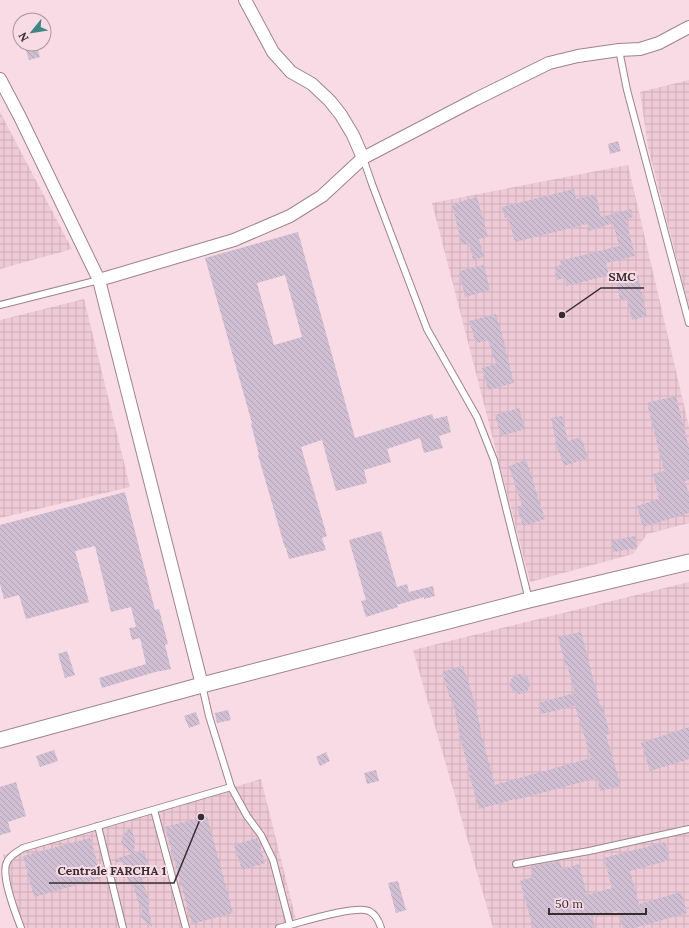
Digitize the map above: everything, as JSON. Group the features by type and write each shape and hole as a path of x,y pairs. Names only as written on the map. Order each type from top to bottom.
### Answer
{"street":[{"path":"245,0 273,52 291,72 312,84 330,101 341,115 353,135 363,158"},
{"path":"99,280 234,240 290,216 322,196 363,158 550,63 578,56 619,50 640,50 660,43 689,27"},
{"path":"0,79 99,280 202,685"},
{"path":"0,740 202,685 529,600 689,562"}],"lane":[{"path":"619,50 627,90 689,323"},
{"path":"363,158 427,330 477,417 494,460 529,600"},
{"path":"0,305 99,280"},
{"path":"202,685 231,787 247,816 261,835 273,860 290,925"},
{"path":"20,928 5,874 6,863 12,855 23,848 231,787"},
{"path":"154,810 186,928"},
{"path":"98,826 123,928"},
{"path":"516,864 689,829"},
{"path":"279,928 340,912 361,909 368,910 375,915 381,928"}],"shaded area":[{"path":"689,80 689,307 648,147 640,92"},
{"path":"0,112 72,249 0,269"},
{"path":"628,165 689,427 689,523 647,534 633,554 530,582 432,203"},
{"path":"84,299 130,487 0,518 0,320"},
{"path":"689,582 689,928 493,928 413,650"},
{"path":"261,779 298,928 23,928 3,855"}],"building":[{"path":"26,52 38,52 40,57 29,60"},
{"path":"618,141 621,151 610,154 608,144"},
{"path":"574,189 576,199 596,194 601,217 631,209 633,217 626,220 635,256 606,263 609,275 567,286 565,278 557,280 554,267 561,265 560,261 619,246 613,223 589,231 587,224 515,242 508,217 505,218 502,207"},
{"path":"477,197 488,237 479,239 484,257 473,260 469,243 462,245 452,204"},
{"path":"298,232 355,438 432,414 434,419 447,416 451,432 439,436 443,448 424,453 420,438 387,449 391,462 364,470 367,483 336,491 322,440 301,447 327,536 322,538 326,550 289,559 258,455 252,423 205,258","holes":["285,275 302,337 274,345 257,283"]},
{"path":"484,265 490,290 465,297 459,271"},
{"path":"638,276 647,316 632,320 627,299 620,299 616,281"},
{"path":"496,314 514,383 488,390 482,368 496,364 488,340 476,343 469,321"},
{"path":"676,396 689,448 689,480 685,481 689,495 689,513 643,527 637,506 659,499 653,474 664,471 647,403"},
{"path":"519,408 525,429 501,436 495,415"},
{"path":"562,416 568,441 581,437 588,458 564,466 557,447 551,418"},
{"path":"526,460 545,519 523,526 517,507 522,505 509,466"},
{"path":"125,492 155,610 159,609 168,644 165,645 171,669 155,672 102,688 99,678 146,664 140,638 132,640 129,628 136,627 131,607 111,612 95,546 75,551 89,602 26,619 19,595 4,599 0,584 0,525"},
{"path":"381,531 397,587 407,584 409,592 433,586 435,596 424,599 424,597 397,605 398,607 366,617 361,601 366,600 349,540"},
{"path":"635,536 637,548 613,552 611,541"},
{"path":"581,632 600,705 602,705 610,734 606,735 621,786 600,791 597,778 479,809 462,745 452,697 450,698 442,672 463,666 474,700 480,730 495,785 591,758 575,706 541,714 538,703 575,693 558,637"},
{"path":"67,651 75,675 65,678 58,654"},
{"path":"520,674 527,677 530,684 527,691 520,694 513,691 510,684 513,677"},
{"path":"228,710 231,720 217,723 215,713"},
{"path":"196,712 200,724 189,728 184,716"},
{"path":"689,727 689,759 650,771 641,743"},
{"path":"54,750 58,761 40,767 36,756"},
{"path":"326,752 330,761 320,766 316,757"},
{"path":"376,770 379,781 367,784 364,773"},
{"path":"16,782 26,816 8,822 11,832 0,835 0,787"},
{"path":"207,816 233,913 192,924 165,827"},
{"path":"130,826 135,840 134,854 144,850 152,876 142,879 150,904 147,905 152,927 141,918 142,907 140,907 132,882 129,883 122,862 116,862 115,859 131,854 121,842"},
{"path":"90,838 102,878 34,897 23,856"},
{"path":"257,838 265,863 242,870 234,845"},
{"path":"665,842 670,860 630,871 639,904 681,892 687,913 634,928 623,928 618,911 593,917 595,928 533,928 520,881 533,877 531,866 560,861 562,869 579,864 587,895 612,888 604,858"},
{"path":"398,881 406,910 396,913 388,883"}],"place":[{"name":"SMC","path":"562,315"},
{"name":"Centrale FARCHA 1","path":"201,817"}]}
